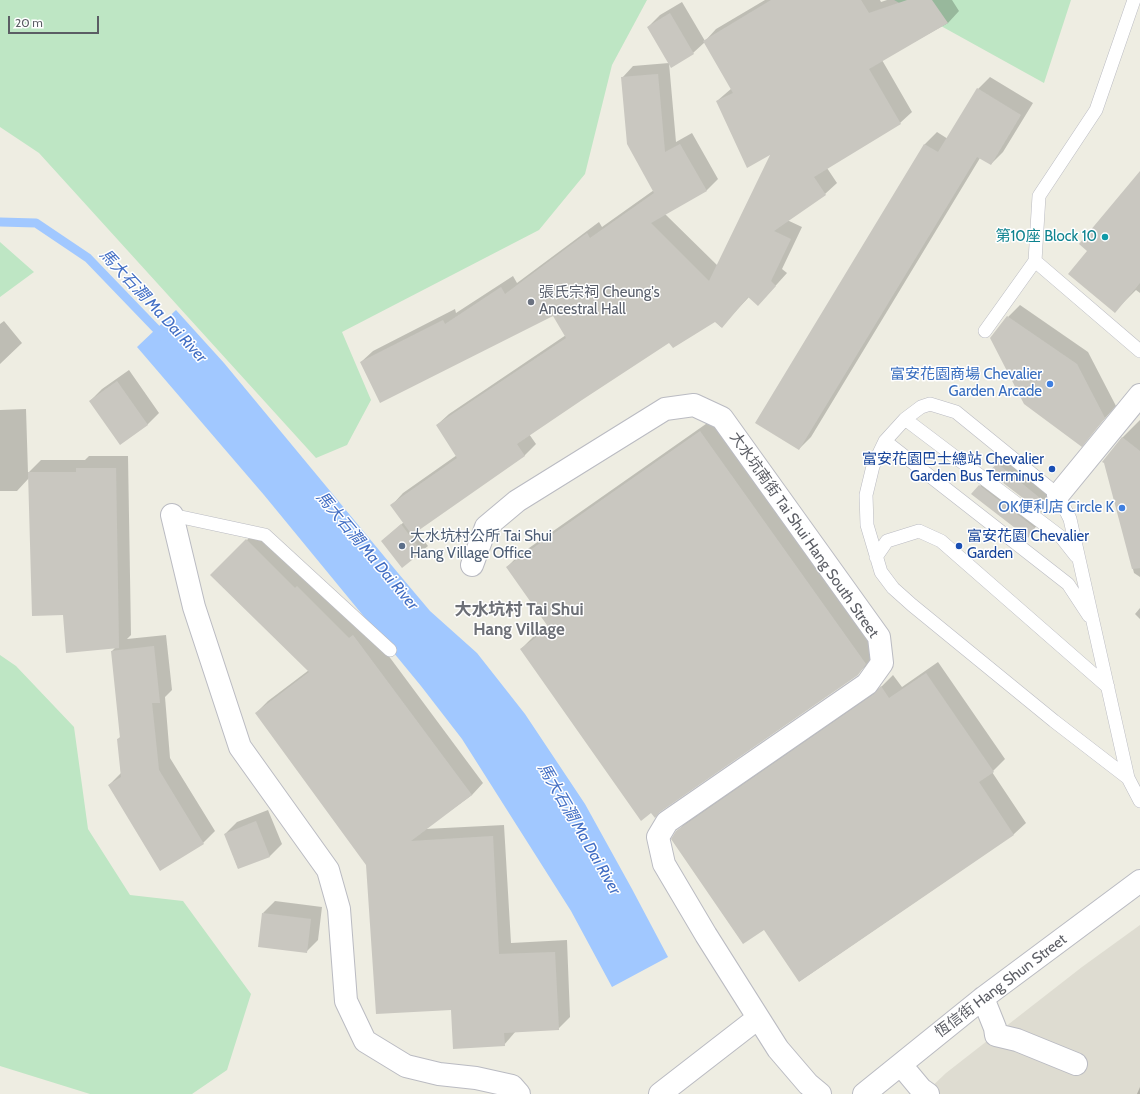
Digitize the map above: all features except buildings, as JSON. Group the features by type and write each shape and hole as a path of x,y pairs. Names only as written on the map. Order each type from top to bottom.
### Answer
{"street":[{"path":"1058,495 1140,394"},
{"name":"大水坑南街 Tai Shui Hang South Street","path":"472,565 486,527 517,501 665,409 694,405 722,418 880,637 882,663 868,684 668,822 658,837 664,864 758,1018 778,1049 808,1084 820,1094"},
{"path":"172,515 194,607 240,747 328,870 339,909 346,1001 366,1042 406,1066 439,1074 476,1078 512,1086 519,1094"},
{"name":"恆信街 Hang Shun Street","path":"864,1094 983,998 1140,881"},
{"path":"983,998 995,1028 996,1036 1017,1040 1076,1064"},
{"path":"660,1094 758,1018"},
{"path":"901,1065 921,1089 928,1094"}],"lane":[{"path":"985,331 1035,261 1039,196 1096,110 1134,0"},
{"path":"1035,261 1140,351"},
{"path":"1128,778 1054,721 912,605 893,588 880,572 866,525 866,495 873,466 884,441 905,419 921,407 930,404 956,412 1058,495 1070,519 1128,778 1140,801"},
{"path":"905,419 1061,537 1071,548 1080,564"},
{"path":"884,441 1068,584 1082,603 1095,628"},
{"path":"172,515 265,535 390,650"},
{"path":"876,557 887,541 919,532 941,541 1108,687"}],"shaded area":[{"path":"1140,925 1140,1094 924,1094 946,1073 1082,967"}],"green space":[{"path":"0,0 647,0 612,65 585,174 539,230 342,332 371,400 347,445 316,458 39,153 0,127"},
{"path":"894,0 1071,0 1044,83"},
{"path":"0,242 34,272 0,297"},
{"path":"0,655 16,666 74,727 88,829 130,895 183,901 251,994 227,1070 192,1094 90,1094 0,1066"}],"water":[{"path":"176,310 224,363 430,611 477,653 525,714 585,804 668,957 612,987 571,911 462,739 421,686 264,495 137,347"}],"waterway":[{"name":"馬大石澗 Ma Dai River","path":"0,222 36,223 88,258 165,338"}],"place":[{"name":"第10座 Block 10","path":"1105,237"},
{"name":"張氏宗祠 Cheung's Ancestral Hall","path":"531,302"},
{"name":"富安花園商場 Chevalier Garden Arcade","path":"1050,384"},
{"name":"富安花園巴士總站 Chevalier Garden Bus Terminus","path":"1052,469"},
{"name":"OK便利店 Circle K","path":"1122,508"},
{"name":"大水坑村公所 Tai Shui Hang Village Office","path":"402,546"},
{"name":"富安花園 Chevalier Garden","path":"959,546"}],"district":[{"name":"大水坑村 Tai Shui Hang Village","path":"519,620"}]}
